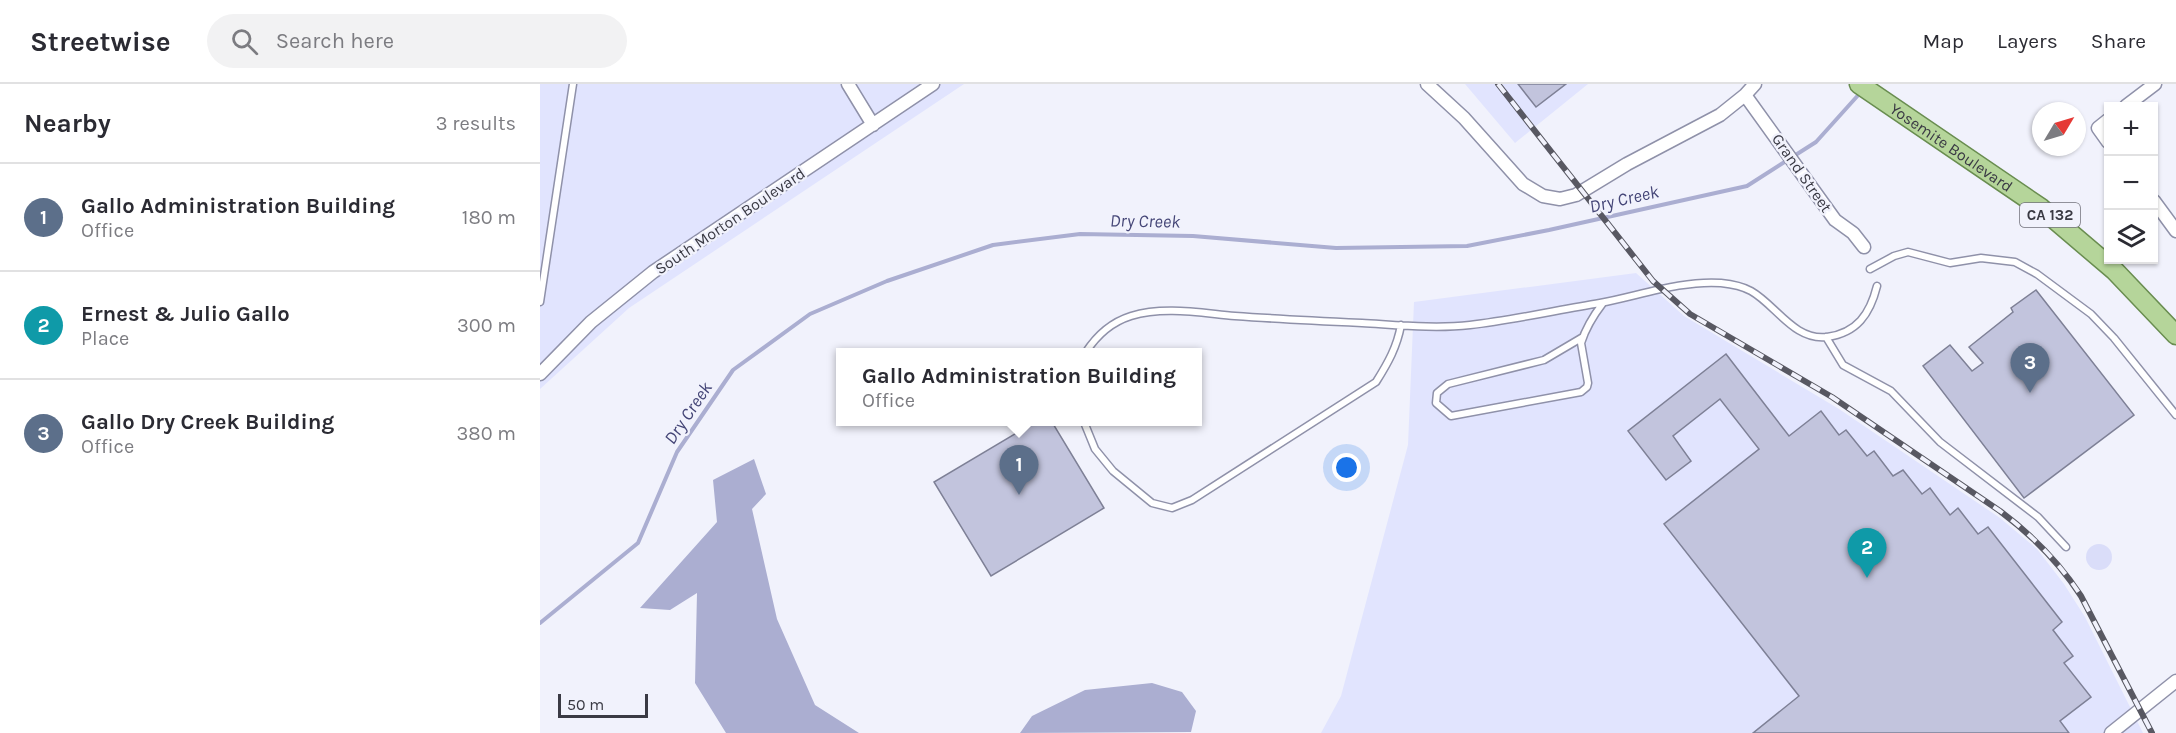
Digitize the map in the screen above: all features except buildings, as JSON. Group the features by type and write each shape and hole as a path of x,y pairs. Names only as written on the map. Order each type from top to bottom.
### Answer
{"main road":[{"name":"Yosemite Boulevard","path":"1859,84 2041,208 2115,271 2176,335"}],"street":[{"path":"848,84 873,125"},
{"name":"South Morton Boulevard","path":"540,374 591,322 653,272 933,84"},
{"path":"1427,84 1464,118 1524,184 1543,196 1560,199 1576,195 1627,164 1720,115 1755,84"},
{"path":"2131,102 2155,84"},
{"name":"Grand Street","path":"1745,95 1834,220 1853,233 1864,246"},
{"path":"2104,124 2098,128 2104,136"},
{"path":"2158,206 2176,231"},
{"path":"2110,733 2176,681"}],"lane":[{"path":"540,302 573,84"},
{"path":"1870,269 1894,256 1908,252 1950,263 1981,258 2015,262 2046,280 2091,314 2114,338 2176,415"},
{"path":"1089,348 1107,328 1130,317 1160,310 1401,325 1469,325 1702,284 1729,284 1752,292 1794,327 1811,335 1826,337 1846,331 1867,315 1877,286"},
{"path":"1583,337 1544,360 1448,384 1437,393 1436,403 1451,416 1581,392 1587,387 1587,383 1581,343 1587,326 1604,302"},
{"path":"1086,426 1095,449 1113,471 1152,503 1172,508 1192,500 1376,382 1398,342 1401,325"},
{"path":"1826,337 1843,365 1891,391 1940,442 2038,517 2066,547"}],"path":[{"path":"2139,710 2154,733"}],"shaded area":[{"path":"540,84 964,84 629,308 540,389"},
{"path":"1465,84 1588,84 1515,143"},
{"path":"1636,273 1684,316 1839,409 2000,518 2037,549 2064,584 2085,617 2143,733 1321,733 1341,696 1408,445 1414,302"},
{"path":"754,459 766,494 752,509 777,619 815,705 859,733 726,733 695,683 697,593 670,610 640,608 717,522 713,480"},
{"path":"2099,544 2108,548 2112,557 2108,566 2099,570 2090,566 2086,557 2090,548"},
{"path":"1152,683 1182,692 1196,711 1191,732 1020,733 1032,716 1085,690"}],"waterway":[{"name":"Dry Creek","path":"540,623 638,543 677,452 733,370 810,314 887,281 993,245 1080,234 1193,236 1336,248 1467,246 1747,186 1816,142 1861,92"}],"railway":[{"path":"1498,84 1653,281 1690,314 1832,397 2000,511 2044,550 2081,596 2152,733"}],"place":[{"name":"Gallo Dry Creek Building","path":"2030,393"},
{"name":"Gallo Administration Building","path":"1019,495"},
{"name":"Ernest & Julio Gallo","path":"1867,578"}]}
